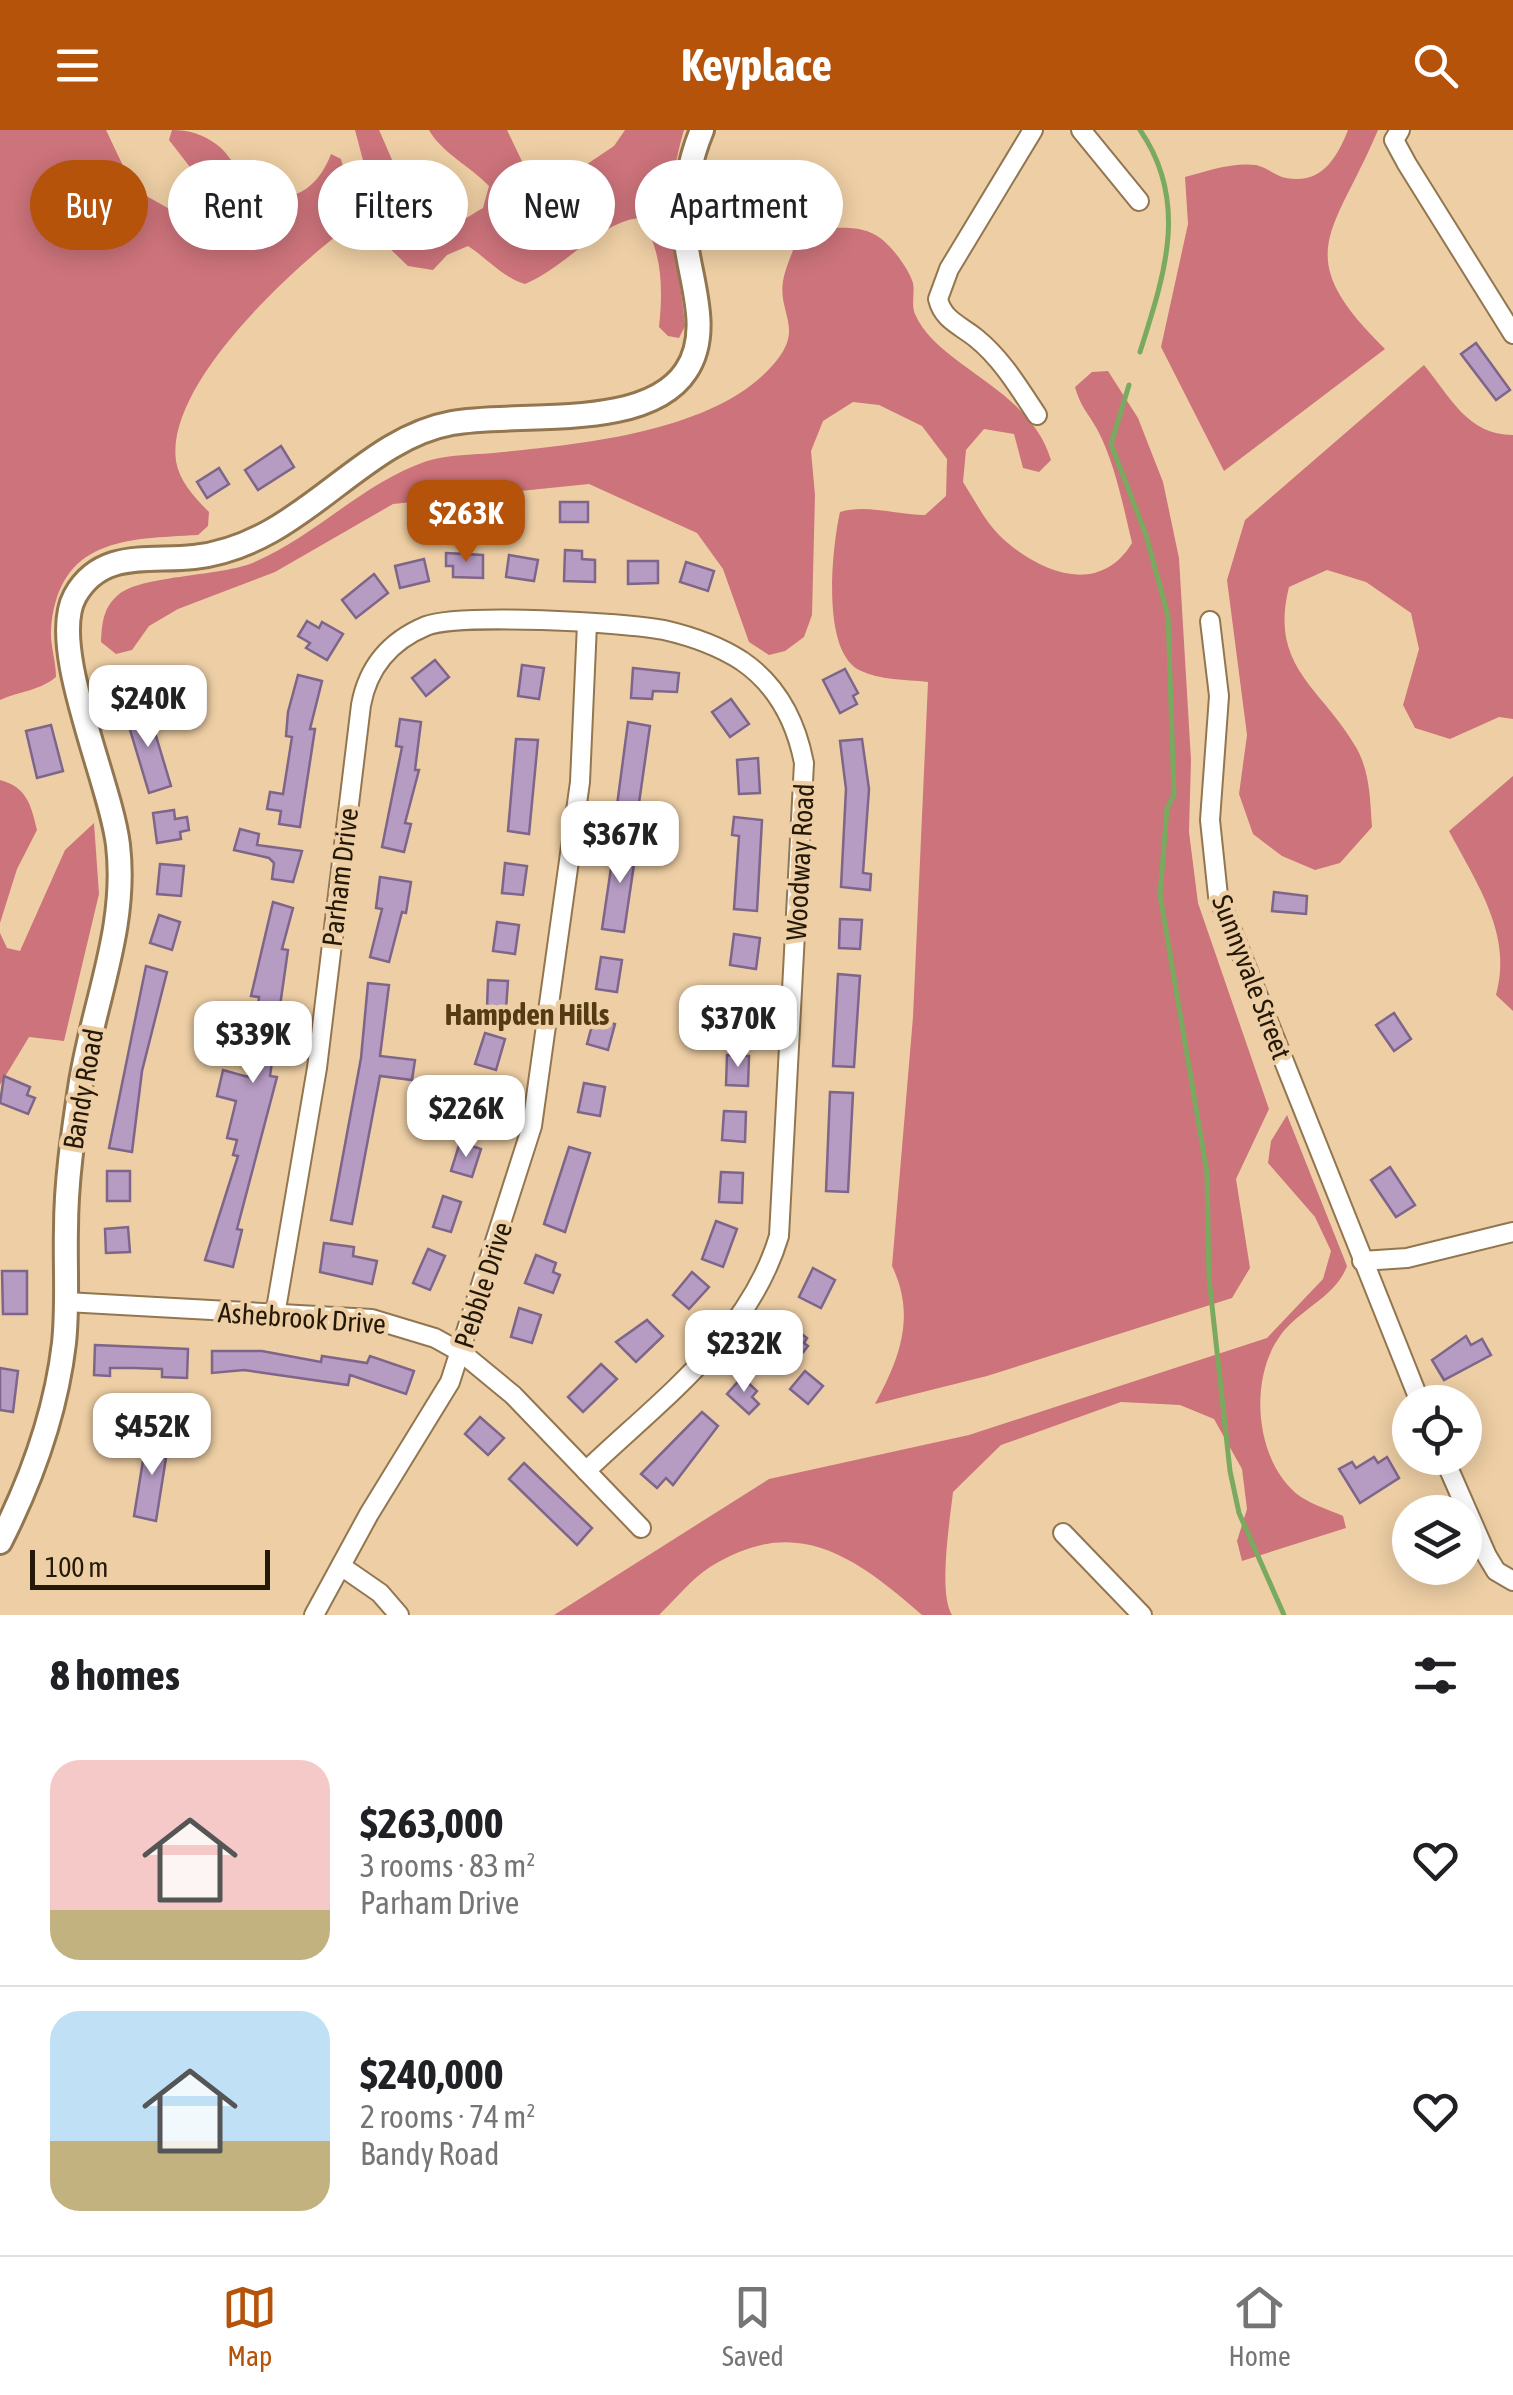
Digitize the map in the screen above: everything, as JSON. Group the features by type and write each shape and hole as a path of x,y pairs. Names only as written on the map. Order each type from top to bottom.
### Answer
{"street":[{"name":"Bandy Road","path":"0,1542 49,1416 64,1343 72,1141 91,1030 116,932 120,870 108,792 65,634 73,599 82,584 106,566 142,557 194,557 243,544 313,507 393,447 421,432 456,422 617,409 664,394 688,369 698,338 684,221 691,163 702,130"},
{"path":"1033,130 948,270 938,299 946,318 974,336 1005,367 1036,415"},
{"path":"1081,130 1138,201"},
{"path":"1400,130 1394,140 1406,164 1513,334"},
{"name":"Sunnyvale Street","path":"1210,620 1219,696 1210,820 1218,896 1413,1385"},
{"name":"Parham Drive","path":"275,1315 317,1068 361,704 372,669 405,637 441,621 587,624"},
{"name":"Pebble Drive","path":"314,1615 450,1382 541,1088 580,782 587,624"},
{"name":"Woodway Road","path":"586,1470 730,1331 761,1285 772,1258 783,1208 805,781 800,742 790,716 767,682 743,662 722,650 666,631 587,624"},
{"path":"1362,1262 1407,1258 1513,1232"},
{"name":"Ashebrook Drive","path":"66,1302 372,1320 401,1326 462,1353 503,1386 642,1528"},
{"path":"1451,1475 1496,1572 1513,1581"},
{"path":"1063,1533 1142,1615"},
{"path":"341,1566 372,1586 399,1615"}],"shaded area":[{"path":"0,130 106,130 120,160 30,160 30,250 148,250 148,197 168,208 168,250 298,250 298,193 318,177 319,250 271,294 213,361 191,396 178,430 178,468 193,495 209,512 208,526 198,535 146,539 100,549 82,561 67,577 56,600 51,636 56,677 0,700"},
{"path":"172,130 195,133 223,150 231,160 184,160 169,140"},
{"path":"355,130 379,130 393,160 363,160"},
{"path":"429,130 507,130 521,160 488,160 488,185 468,168 468,160 459,160"},
{"path":"625,130 684,130 677,160 635,160 635,219 615,226 615,160 593,160 614,146"},
{"path":"1348,130 1378,130 1335,220 1329,266 1337,289 1355,317 1385,349 1224,471 1161,347 1188,224 1185,177 1247,164 1286,178 1309,177 1333,159"},
{"path":"488,190 488,250 578,250 525,284 468,246 468,217 483,208"},
{"path":"843,228 865,231 887,244 911,278 915,314 927,332 1024,414 1040,435 1051,460 1039,472 1023,468 1014,434 984,429 966,450 963,482 994,529 1014,548 1049,568 1067,574 1103,570 1132,543 1109,456 1075,387 1092,372 1108,371 1138,418 1163,482 1179,558 1191,760 1189,832 1198,903 1269,1109 1236,1179 1250,1268 1232,1298 987,1376 875,1404 898,1353 904,1320 892,1266 913,1017 928,682 876,676 859,670 847,659 834,621 832,573 840,512 871,509 925,515 946,496 947,459 922,426 879,405 853,402 823,421 811,451 815,495 812,615 804,637 785,651 769,655 749,642 723,569 697,533 589,484 393,504 275,572 178,609 149,626 132,650 116,654 101,642 106,611 128,589 250,564 296,540 381,483 427,461 612,438 688,418 722,403 753,384 785,348 789,329 782,292 793,250 843,250"},
{"path":"391,250 459,250 447,255 433,270 408,266"},
{"path":"655,250 676,250 685,326 679,338 668,336 659,327 661,284"},
{"path":"1424,365 1471,421 1497,433 1513,435 1513,719 1499,717 1450,739 1415,728 1403,705 1419,649 1411,613 1366,582 1327,570 1289,587 1286,637 1292,656 1301,674 1354,744 1370,795 1372,827 1340,863 1315,870 1282,856 1253,834 1239,794 1247,735 1227,580 1245,520"},
{"path":"1513,776 1513,1011 1496,995 1500,952 1489,910 1449,831"},
{"path":"0,780 22,792 37,830 17,869 0,923"},
{"path":"94,823 99,894 64,1041 29,1037 0,1085 0,933 7,948 20,951 65,850"},
{"path":"1287,1115 1347,1266 1335,1286 1280,1336 1270,1354 1263,1375 1261,1421 1274,1464 1286,1482 1306,1500 1343,1516 1346,1528 1242,1561 1237,1541 1247,1509 1242,1469 1214,1419 1180,1405 1121,1402 1001,1445 953,1492 945,1574 952,1615 922,1615 872,1575 823,1549 797,1543 770,1543 741,1551 710,1567 659,1615 554,1615 769,1479 969,1435 1267,1338 1323,1279 1331,1251 1315,1217 1268,1163 1271,1141"}],"building":[{"path":"1476,343 1510,390 1496,400 1461,354"},
{"path":"281,446 294,467 258,490 245,470"},
{"path":"219,468 229,484 207,498 197,482"},
{"path":"560,502 588,502 588,522 560,522"},
{"path":"565,550 582,551 582,559 595,560 595,582 564,581"},
{"path":"446,553 483,555 483,578 453,577 453,566 446,566"},
{"path":"509,555 538,560 534,581 506,577"},
{"path":"424,559 429,581 400,588 395,566"},
{"path":"628,561 658,561 658,583 628,584"},
{"path":"686,562 714,571 708,591 680,582"},
{"path":"374,574 388,593 356,618 342,600"},
{"path":"307,621 319,628 322,622 343,634 327,660 306,648 310,643 298,636"},
{"path":"435,660 449,677 426,696 412,678"},
{"path":"522,665 544,668 539,699 518,696"},
{"path":"633,668 679,673 677,692 653,691 652,699 631,698"},
{"path":"845,669 858,693 853,696 857,704 840,713 823,680"},
{"path":"298,675 322,681 310,729 315,729 300,827 279,824 281,811 267,809 270,792 283,794 292,737 286,736 288,712"},
{"path":"731,699 749,724 730,737 712,712"},
{"path":"147,706 171,786 149,793 125,713"},
{"path":"400,719 421,722 415,770 419,770 405,823 411,824 404,852 382,847 402,747 396,746"},
{"path":"628,722 650,726 637,817 616,813"},
{"path":"51,725 63,771 37,778 26,731"},
{"path":"516,739 538,740 529,834 508,831"},
{"path":"862,739 869,789 863,873 871,874 870,890 841,887 846,789 840,741"},
{"path":"758,758 760,793 739,794 737,760"},
{"path":"174,810 175,819 187,817 189,830 180,832 181,839 157,843 153,813"},
{"path":"734,817 762,820 757,911 734,909 739,836 732,835"},
{"path":"240,829 259,834 257,845 302,851 293,882 272,879 274,863 269,858 234,850"},
{"path":"615,841 637,844 624,932 602,929"},
{"path":"505,863 527,866 523,895 502,893"},
{"path":"160,864 184,866 181,896 157,894"},
{"path":"380,877 411,882 406,913 402,912 389,962 370,957 382,909 376,908"},
{"path":"1274,892 1307,896 1306,914 1272,911"},
{"path":"273,902 293,908 282,949 288,950 270,1076 277,1077 237,1229 242,1230 233,1267 205,1260 238,1156 233,1155 237,1140 227,1138 236,1101 217,1096 223,1070 248,1077 259,997 251,996"},
{"path":"159,915 180,922 172,950 150,943"},
{"path":"840,919 862,920 860,949 839,948"},
{"path":"497,922 519,925 515,954 493,951"},
{"path":"734,934 760,938 756,969 730,965"},
{"path":"601,957 622,960 617,992 596,989"},
{"path":"146,966 167,972 142,1071 132,1152 109,1148"},
{"path":"838,974 860,976 854,1067 833,1066"},
{"path":"488,980 508,981 506,1009 487,1007"},
{"path":"368,983 389,985 380,1056 415,1060 412,1080 380,1076 352,1224 331,1220 361,1058"},
{"path":"730,996 752,998 751,1028 728,1026"},
{"path":"1394,1013 1411,1039 1394,1051 1376,1025"},
{"path":"594,1018 615,1024 608,1050 587,1044"},
{"path":"485,1033 505,1039 496,1070 475,1064"},
{"path":"727,1055 749,1056 748,1086 726,1085"},
{"path":"4,1076 30,1087 27,1095 35,1098 28,1114 0,1103"},
{"path":"584,1083 605,1087 600,1116 578,1112"},
{"path":"473,1089 494,1094 487,1123 466,1118"},
{"path":"830,1092 853,1093 848,1192 826,1191"},
{"path":"724,1111 746,1112 745,1142 722,1140"},
{"path":"460,1142 481,1149 472,1177 451,1171"},
{"path":"569,1147 590,1153 565,1232 544,1224"},
{"path":"1390,1167 1415,1205 1396,1217 1371,1180"},
{"path":"107,1171 130,1171 130,1201 107,1201"},
{"path":"721,1172 743,1173 742,1203 719,1202"},
{"path":"443,1196 461,1202 451,1232 433,1227"},
{"path":"716,1221 737,1229 723,1267 702,1259"},
{"path":"128,1227 130,1252 106,1253 105,1229"},
{"path":"324,1243 354,1247 353,1256 377,1261 372,1284 320,1272"},
{"path":"428,1249 445,1256 430,1290 413,1283"},
{"path":"536,1255 556,1263 553,1272 560,1275 553,1293 525,1283"},
{"path":"813,1268 835,1280 821,1308 799,1297"},
{"path":"2,1271 27,1271 27,1314 3,1314"},
{"path":"692,1272 709,1287 689,1309 673,1295"},
{"path":"519,1308 541,1315 532,1343 511,1337"},
{"path":"647,1320 663,1336 636,1362 616,1342"},
{"path":"787,1323 807,1338 804,1343 808,1346 793,1365 769,1347"},
{"path":"1466,1336 1471,1345 1482,1339 1491,1355 1444,1380 1432,1360"},
{"path":"95,1345 188,1349 187,1378 162,1377 162,1369 134,1368 110,1368 110,1376 94,1375"},
{"path":"212,1351 262,1351 321,1362 322,1356 367,1363 370,1356 414,1371 406,1394 350,1375 348,1385 244,1370 212,1373"},
{"path":"601,1364 617,1379 583,1412 568,1397"},
{"path":"0,1368 18,1371 13,1412 0,1410"},
{"path":"805,1371 823,1386 808,1404 790,1389"},
{"path":"742,1377 757,1391 752,1397 759,1404 749,1414 727,1394"},
{"path":"702,1412 718,1426 673,1485 666,1478 657,1488 641,1474"},
{"path":"480,1417 504,1438 488,1455 465,1434"},
{"path":"147,1436 169,1439 156,1521 134,1516"},
{"path":"1374,1457 1378,1463 1387,1457 1392,1475 1399,1478 1360,1503 1339,1469 1352,1462 1356,1468"},
{"path":"524,1463 592,1528 577,1545 509,1479"}],"waterway":[{"path":"1140,130 1164,184 1168,240 1140,352"},
{"path":"1129,385 1111,444 1146,535 1168,616 1174,795 1167,808 1160,895 1207,1173 1209,1278 1230,1471 1239,1513 1284,1615"}],"district":[{"name":"Hampden Hills","path":"527,1014"}]}
